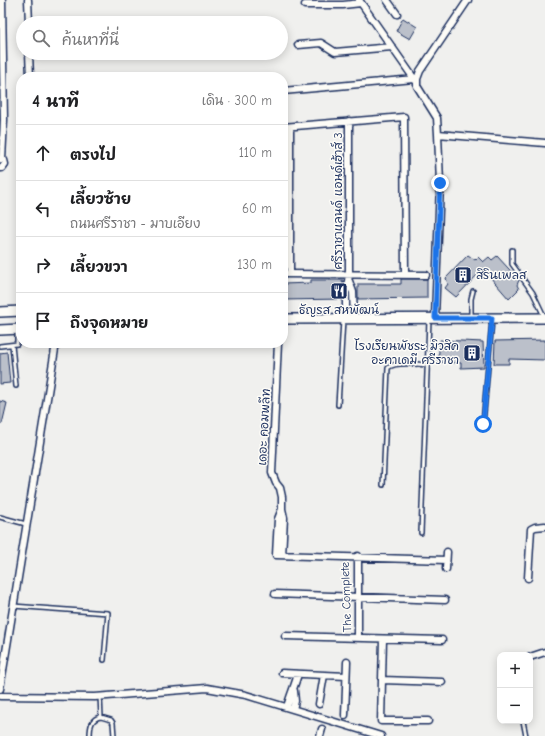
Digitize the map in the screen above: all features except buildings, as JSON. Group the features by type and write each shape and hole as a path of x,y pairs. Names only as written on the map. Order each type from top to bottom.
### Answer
{"main road":[{"path":"0,312 16,311"},
{"path":"288,319 545,318"},
{"path":"0,330 16,329"}],"street":[{"path":"0,168 5,164 5,162 1,159 2,0"},
{"path":"28,0 29,16"},
{"path":"387,0 397,14"},
{"path":"415,81 417,80 420,71 468,0"},
{"path":"305,5 344,5 360,1 415,81 437,118 440,183 432,318"},
{"path":"298,45 321,43 335,52 392,47"},
{"path":"29,60 30,72"},
{"path":"288,91 415,81"},
{"path":"405,275 404,117 290,127 290,274 349,274 405,275 426,275"},
{"name":"ศรีราชาแลนด์ แอนด์เฮ้าส์ 3","path":"348,318 353,292 349,281 349,121"},
{"path":"438,134 545,143"},
{"path":"0,689 55,348"},
{"name":"เดอะ คอมพลีท","path":"278,348 272,473 280,488 282,509"},
{"name":"The Complete","path":"282,509 284,518 279,555 358,556 358,638"},
{"path":"528,578 531,529 545,526"},
{"path":"446,569 447,552"},
{"path":"358,556 446,560"},
{"path":"275,594 444,600"},
{"path":"286,636 442,640"},
{"path":"383,639 381,721 428,721"},
{"path":"533,656 545,652"},
{"path":"346,662 346,715"},
{"path":"282,673 346,676"},
{"path":"290,708 289,700 294,690 298,674"},
{"path":"319,704 324,675"},
{"path":"382,680 442,682"},
{"path":"0,696 100,696 207,688 246,695 381,736"},
{"path":"320,736 322,729"}],"lane":[{"path":"512,250 512,264 533,293 545,318"},
{"path":"471,318 471,299 473,291"},
{"path":"338,405 348,318"},
{"path":"421,533 427,364 432,318"},
{"path":"483,424 492,318"},
{"path":"0,346 16,344"},
{"path":"12,345 16,386"},
{"path":"383,485 388,368 391,365 397,364 427,364"},
{"path":"0,517 26,524"},
{"path":"13,606 108,614 104,660"},
{"path":"100,696 101,717"},
{"path":"90,736 92,722 101,717 111,720 113,723 114,736"},
{"path":"524,724 526,736"}],"place":[{"name":"สิรินเพลส","path":"463,275"},
{"name":"ธัญรส สหพัฒน์","path":"339,291"},
{"name":"โรงเรียนพัชระ มิวสิค อะคาเดมี ศรีราชา","path":"472,353"}],"route":[{"path":"440,183 435,318 492,318 483,424"}]}
